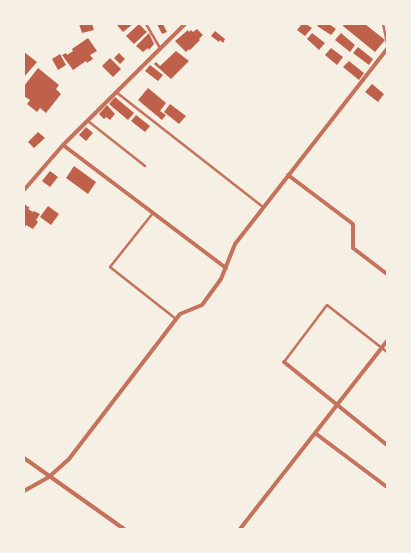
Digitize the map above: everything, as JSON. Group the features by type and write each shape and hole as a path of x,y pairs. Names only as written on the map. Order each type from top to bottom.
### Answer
{"street":[{"path":"24,190 87,120 185,24"},
{"path":"24,491 49,477 69,459 180,314 202,305 221,279 235,244 387,49"},
{"path":"63,145 154,212 226,268"},
{"path":"288,175 353,224 353,248 387,274"},
{"path":"240,529 387,341"},
{"path":"284,362 387,445"},
{"path":"315,433 387,487"},
{"path":"24,458 124,529"}],"lane":[{"path":"146,24 160,48"},
{"path":"383,24 387,43"},
{"path":"116,92 263,207"},
{"path":"87,120 145,166"},
{"path":"154,212 110,267 176,319"},
{"path":"284,362 328,305 387,352"}],"building":[{"path":"79,24 92,24 94,30 82,33"},
{"path":"133,24 123,32 117,25"},
{"path":"139,24 147,32 134,44 126,36"},
{"path":"157,24 163,24 167,32 162,34"},
{"path":"302,24 306,24 312,28 305,36 297,30"},
{"path":"319,24 329,24 336,29 331,35 317,26"},
{"path":"344,24 365,24 385,40 375,52 343,26"},
{"path":"197,29 203,35 190,50 189,49 186,52 175,41 188,30 189,32 191,30 193,32"},
{"path":"215,31 225,39 223,43 211,36"},
{"path":"149,33 154,44 149,50 148,48 143,52 136,46"},
{"path":"312,33 325,43 319,50 307,39"},
{"path":"341,33 355,45 350,52 335,40"},
{"path":"88,38 97,51 90,55 93,59 87,63 86,61 73,70 62,55 66,53 67,55 73,51 72,49"},
{"path":"358,47 373,59 369,65 353,53"},
{"path":"331,48 343,57 337,65 325,55"},
{"path":"176,51 189,61 171,79 154,64 156,62 160,66"},
{"path":"24,52 37,62 24,77"},
{"path":"119,53 125,59 120,64 114,58"},
{"path":"60,54 66,65 58,70 52,59"},
{"path":"110,58 121,69 113,77 102,66"},
{"path":"349,61 364,73 359,80 343,67"},
{"path":"150,65 163,75 158,81 145,71"},
{"path":"38,68 59,85 56,89 61,94 46,113 40,108 37,112 27,104 30,100 24,96 24,86"},
{"path":"372,84 384,94 378,102 365,92"},
{"path":"148,88 166,103 160,111 166,115 162,120 138,100"},
{"path":"115,97 134,113 128,120 109,104"},
{"path":"170,104 186,116 179,124 164,112"},
{"path":"107,105 115,114 110,120 106,117 104,119 99,114"},
{"path":"136,115 150,126 145,132 131,121"},
{"path":"86,127 93,133 86,141 79,135"},
{"path":"38,132 45,138 34,148 28,142"},
{"path":"74,166 96,182 88,194 66,178"},
{"path":"50,171 58,177 50,187 42,181"},
{"path":"24,204 30,208 28,209 40,214 36,220 38,222 33,229 26,225 25,227 24,226"},
{"path":"48,206 59,214 51,225 40,217"}]}
